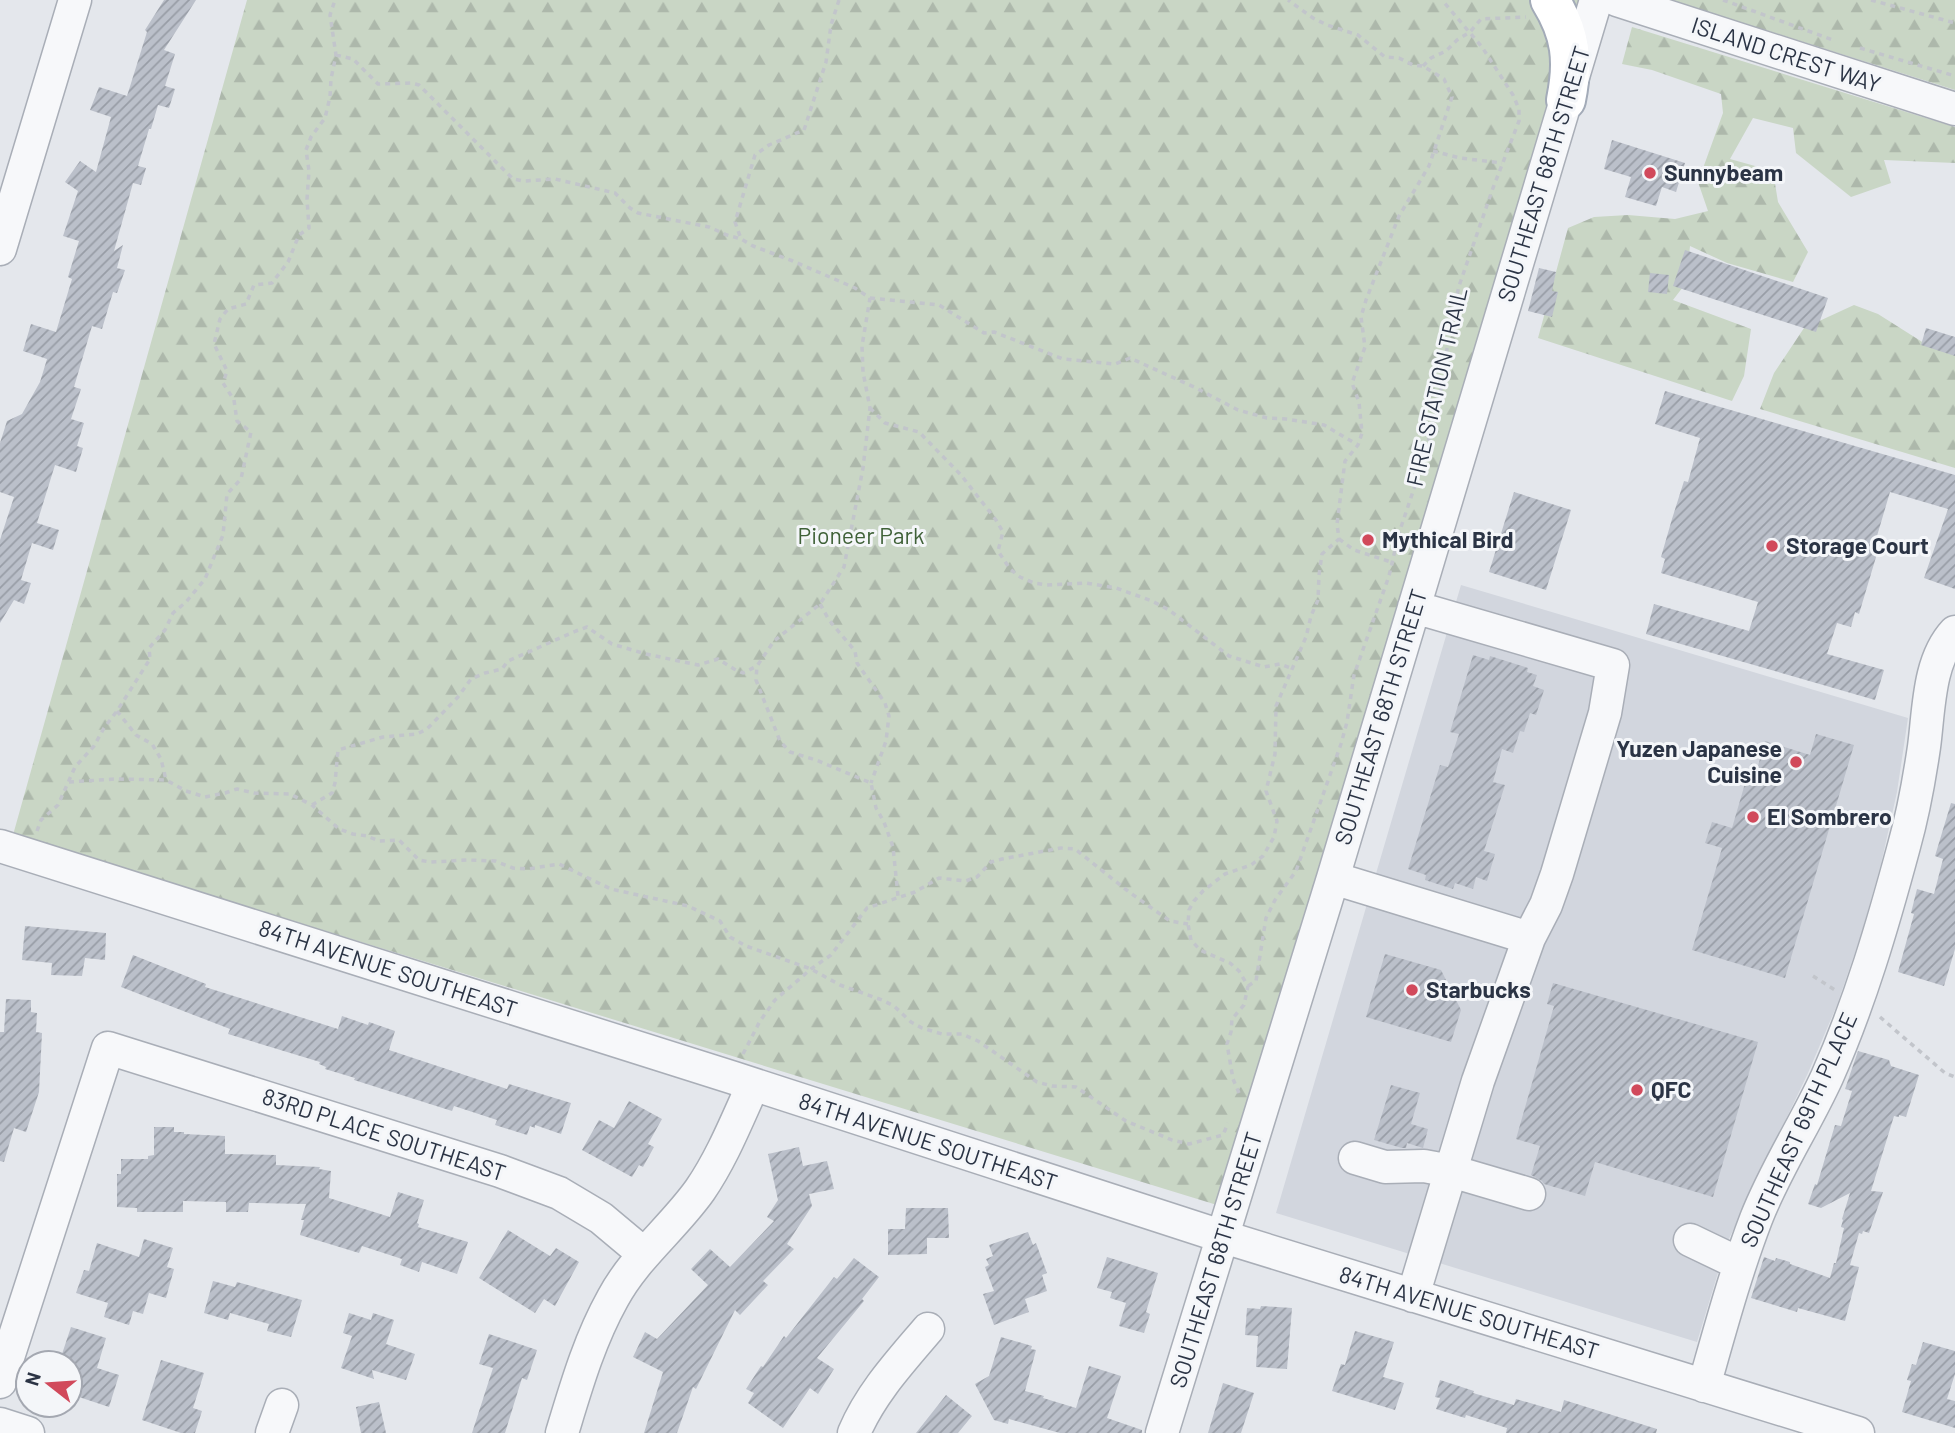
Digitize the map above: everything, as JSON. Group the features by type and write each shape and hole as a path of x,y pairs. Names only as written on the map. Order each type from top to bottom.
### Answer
{"main road":[{"path":"1541,8 1560,17 1567,37 1571,69 1566,100"}],"street":[{"path":"0,249 75,0"},
{"name":"SOUTHEAST 68TH STREET","path":"1162,1433 1333,878 1596,0"},
{"name":"ISLAND CREST WAY","path":"1617,0 1955,109"},
{"path":"1413,1296 1478,1081 1529,938 1546,905 1557,874 1605,713 1613,666 1414,607"},
{"name":"SOUTHEAST 69TH PLACE","path":"1704,1386 1756,1217 1826,1079 1857,998 1889,897 1916,796 1934,675 1941,655 1955,632"},
{"name":"84TH AVENUE SOUTHEAST","path":"14,851 1224,1237 1857,1433"},
{"path":"1333,878 1529,938"},
{"name":"83RD PLACE SOUTHEAST","path":"0,1382 108,1048 547,1188 601,1218 644,1254"},
{"path":"562,1433 589,1347 602,1318 614,1295 644,1254 700,1190 719,1157 744,1082"},
{"path":"1355,1158 1385,1167 1424,1166 1451,1171 1529,1194"},
{"path":"1690,1240 1740,1264"},
{"path":"853,1433 884,1381 928,1329"},
{"path":"0,1424 28,1433"}],"path":[{"path":"14,851 58,805 75,767 94,746 150,659 149,648 165,630 173,613 205,579 223,535 227,494 241,479 251,432 237,421 234,400 223,383 227,371 214,344 220,319 228,309 246,304 254,285 272,283 288,262 299,235 309,228 309,171 306,150 311,136 325,118 337,55 330,15 335,0"},
{"path":"741,239 735,222 755,155 769,145 804,130 826,62 831,25 839,0"},
{"path":"1289,0 1313,18 1358,35 1385,57 1423,65 1444,79 1451,97 1429,166 1399,215 1361,317 1365,346 1352,383 1359,402 1362,433 1358,445 1345,461 1337,524 1339,539 1354,550 1392,563"},
{"name":"FIRE STATION TRAIL","path":"1248,985 1255,981 1266,918 1296,871 1344,733 1354,675 1424,459 1441,389 1459,286 1519,121 1519,109 1513,95 1482,47 1441,0"},
{"path":"1723,0 1818,33 1841,44"},
{"path":"1871,0 1955,23"},
{"path":"1423,65 1470,32 1481,19 1541,8"},
{"path":"1852,46 1955,76"},
{"path":"337,55 354,58 378,84 419,85 513,179 555,179 615,193 629,208 638,213 709,227 855,288 870,298 939,305 984,333 994,332 1063,359 1115,364 1130,358 1238,410 1267,418 1324,425 1358,445"},
{"path":"1433,150 1460,158 1502,163"},
{"path":"870,298 862,346 863,372 870,408 863,468 844,567 820,604 774,640 757,666 756,680 780,741 789,752 816,760 870,783"},
{"path":"870,408 885,423 919,432 961,475 1003,532 998,551 1010,569 1020,577 1047,585 1101,584 1135,594 1169,610 1228,656 1264,667 1280,664 1293,669"},
{"path":"1235,1102 1239,1092 1233,1079 1227,1044 1232,1019 1244,1005 1248,985 1230,962 1200,950 1191,940 1189,910 1203,891 1225,874 1251,865 1263,856 1274,837 1277,821 1266,791 1275,754 1276,706 1293,669 1318,600 1322,554 1339,539"},
{"path":"820,604 829,620 855,650 857,663 885,703 889,716 886,741 870,783 876,808 893,847 898,897"},
{"path":"312,805 332,793 338,750 383,737 417,734 428,729 471,679 502,669 508,661 587,627 612,644 646,654 698,665 718,659 743,673 757,666"},
{"path":"117,711 136,735 152,744 161,759 166,780"},
{"path":"69,782 166,780 205,797 237,789 254,793 290,794 312,805 339,829 379,841 399,840 419,860 495,861 513,868 528,869 559,864 611,889 688,906 720,921 730,937 746,946 811,969 840,985 894,1006 922,1028 942,1034 962,1034 978,1041 1037,1082 1076,1087 1126,1121 1172,1140 1189,1144 1223,1135 1231,1113"},
{"path":"744,1082 745,1050 775,1000 831,955 867,908 915,892 939,878 965,881 977,877 991,862 1061,848 1075,849 1129,892 1170,920 1188,924"},
{"path":"1814,976 1842,994 1857,998 1945,1073 1955,1077"}],"shaded area":[{"path":"1461,585 1908,718 1897,792 1861,935 1837,1005 1808,1073 1727,1243 1697,1342 1276,1213"}],"green space":[{"name":"Pioneer Park","path":"247,0 1584,0 1217,1205 13,835"},
{"path":"1670,0 1955,0 1955,90"},
{"path":"1632,27 1955,127 1955,163 1884,160 1891,183 1851,197 1796,153 1793,128 1753,118 1730,159 1773,171 1778,202 1808,252 1793,282 1727,263 1690,246 1686,283 1673,300 1751,329 1744,376 1732,401 1538,338 1568,228 1594,217 1628,215 1675,219 1708,211 1698,182 1723,113 1721,94 1652,70 1622,64"},
{"path":"1854,305 1878,314 1927,345 1955,351 1955,468 1760,409 1774,373 1804,328"}],"building":[{"path":"164,0 196,0 164,50 175,54 165,86 175,89 169,108 158,105 149,129 138,166 146,168 141,185 133,183 114,251 123,245 117,268 125,270 117,293 113,292 102,329 92,326 74,387 81,389 71,419 84,423 77,446 83,448 76,472 55,465 37,523 59,530 53,550 32,543 21,580 31,583 24,604 14,600 0,623 0,540 14,497 0,492 0,443 7,421 22,414 40,382 47,359 23,351 31,324 56,332 72,279 68,277 79,241 63,236 78,191 65,182 80,161 96,172 111,117 90,110 99,87 127,96 147,32 145,30"},
{"name":"Sunnybeam","path":"1612,140 1685,163 1676,192 1662,187 1656,206 1625,197 1631,177 1604,169"},
{"path":"1685,250 1828,298 1816,332 1673,286"},
{"path":"1539,268 1556,272 1552,291 1558,292 1552,317 1528,311"},
{"path":"1650,273 1669,275 1667,294 1648,292"},
{"path":"1926,328 1955,337 1955,356 1921,345"},
{"path":"1665,391 1955,475 1955,589 1924,578 1948,509 1890,492 1877,536 1882,537 1859,614 1855,612 1851,627 1837,623 1827,654 1884,670 1875,700 1646,634 1654,604 1749,631 1758,602 1661,573 1665,559 1661,557 1684,481 1688,482 1700,438 1655,424"},
{"path":"1514,492 1571,510 1546,590 1489,572"},
{"path":"1473,655 1489,660 1490,656 1528,668 1527,672 1537,675 1533,686 1544,690 1536,715 1530,713 1524,732 1520,731 1513,753 1502,749 1493,782 1505,785 1484,851 1495,854 1487,881 1476,877 1473,889 1455,883 1453,889 1425,880 1426,875 1408,869 1440,765 1448,767 1459,734 1450,732"},
{"path":"1816,734 1854,745 1785,978 1692,950 1722,848 1705,843 1712,822 1732,828 1751,763 1758,766 1765,741 1810,755"},
{"path":"1951,803 1955,804 1955,949 1944,986 1898,972 1914,914 1911,913 1917,889 1934,894 1943,859 1935,856"},
{"path":"25,926 106,933 105,960 85,958 82,976 51,975 52,963 22,960"},
{"name":"Starbucks","path":"1385,954 1441,970 1461,1010 1451,1042 1366,1017"},
{"path":"133,955 206,984 205,987 338,1029 342,1016 368,1025 369,1022 395,1031 389,1050 507,1089 509,1084 571,1103 561,1134 535,1125 535,1128 530,1126 527,1135 495,1125 497,1120 454,1106 452,1111 354,1080 355,1078 325,1069 320,1062 228,1034 230,1029 121,987"},
{"name":"QFC","path":"1553,983 1758,1042 1713,1197 1595,1162 1585,1196 1544,1184 1531,1175 1540,1146 1516,1139 1554,1006 1547,1004"},
{"path":"6,999 31,1000 31,1012 37,1013 36,1032 42,1033 39,1092 26,1132 14,1128 4,1162 0,1161 0,1032 4,1032"},
{"path":"1858,1051 1889,1060 1891,1066 1919,1075 1906,1117 1894,1116 1871,1191 1883,1192 1869,1233 1859,1233 1850,1265 1859,1267 1845,1321 1798,1308 1797,1312 1751,1298 1764,1257 1790,1262 1830,1278 1836,1263 1844,1228 1841,1227 1842,1219 1850,1193 1821,1208 1808,1204 1815,1184 1817,1185 1835,1125 1841,1126 1852,1091 1845,1089"},
{"path":"1391,1085 1420,1093 1411,1124 1428,1129 1423,1148 1407,1143 1406,1148 1402,1148 1374,1140"},
{"path":"629,1101 662,1119 648,1144 654,1147 643,1167 639,1165 632,1177 582,1150 599,1120 614,1128"},
{"path":"154,1127 174,1127 174,1132 184,1134 225,1136 225,1154 276,1155 276,1165 320,1167 319,1169 331,1171 329,1198 390,1217 398,1192 424,1200 418,1227 468,1242 457,1274 422,1262 419,1272 400,1265 402,1259 362,1246 359,1253 300,1235 306,1204 249,1203 248,1212 226,1212 226,1202 183,1201 183,1212 137,1212 137,1208 117,1207 117,1174 121,1174 121,1159 148,1159 148,1156 154,1155"},
{"path":"799,1147 803,1166 827,1161 834,1189 809,1194 812,1206 787,1244 794,1249 763,1281 768,1285 740,1315 735,1310 696,1389 693,1387 677,1433 644,1433 663,1372 633,1357 645,1332 657,1339 708,1285 691,1269 710,1249 730,1267 774,1221 767,1217 778,1200 768,1154"},
{"path":"906,1208 948,1208 949,1238 927,1238 927,1254 888,1255 888,1229 905,1229"},
{"path":"508,1230 550,1256 556,1248 579,1262 555,1306 544,1299 535,1313 479,1278"},
{"path":"1028,1232 1033,1245 1036,1243 1047,1273 1042,1275 1047,1291 1025,1299 1029,1312 994,1325 983,1294 994,1291 985,1267 989,1265 986,1259 993,1256 989,1245"},
{"path":"144,1239 173,1248 167,1267 174,1269 166,1298 149,1293 143,1314 133,1311 129,1325 104,1317 108,1303 76,1293 84,1270 89,1271 97,1243 139,1257"},
{"path":"1107,1257 1158,1273 1146,1312 1150,1314 1144,1333 1119,1326 1126,1303 1110,1298 1112,1292 1097,1288"},
{"path":"854,1258 879,1277 862,1299 864,1301 817,1358 834,1369 818,1394 810,1388 783,1428 748,1403 754,1393 746,1389 784,1336 786,1338 834,1277 837,1279"},
{"path":"213,1281 235,1287 237,1282 302,1300 291,1337 267,1331 269,1324 230,1313 228,1320 204,1313"},
{"path":"1261,1306 1292,1308 1287,1369 1256,1367 1258,1336 1245,1335 1247,1308 1260,1309"},
{"path":"349,1313 371,1320 373,1313 394,1320 386,1344 415,1354 406,1380 372,1370 374,1379 341,1368 352,1336 343,1333"},
{"path":"71,1327 106,1338 97,1368 119,1375 109,1407 84,1399 84,1349 64,1349"},
{"path":"1355,1331 1394,1342 1383,1377 1404,1383 1395,1410 1332,1391 1341,1364 1345,1365"},
{"path":"489,1334 537,1350 527,1380 522,1378 505,1433 472,1433 493,1368 479,1364"},
{"path":"1001,1337 1032,1346 1031,1349 1036,1350 1025,1391 1044,1396 1043,1398 1076,1408 1089,1366 1121,1376 1107,1418 1142,1430 1142,1433 1060,1433 1009,1419 1008,1424 994,1420 975,1384 989,1376"},
{"path":"1923,1342 1955,1351 1955,1374 1947,1399 1955,1401 1955,1428 1902,1412 1911,1381 1907,1380 1912,1364 1916,1365"},
{"path":"161,1360 204,1373 193,1408 202,1411 195,1433 181,1433 142,1420"},
{"path":"1440,1380 1514,1405 1516,1399 1561,1412 1564,1400 1657,1429 1656,1433 1506,1433 1507,1428 1436,1409 1440,1398 1435,1397"},
{"path":"1223,1383 1254,1393 1241,1433 1208,1433"},
{"path":"946,1395 972,1416 958,1433 916,1433"},
{"path":"379,1402 386,1433 361,1433 356,1407"}],"place":[{"name":"Sunnybeam","path":"1650,173"},
{"name":"Mythical Bird","path":"1368,540"},
{"name":"Storage Court","path":"1772,546"},
{"name":"Yuzen Japanese Cuisine","path":"1796,762"},
{"name":"El Sombrero","path":"1753,817"},
{"name":"Starbucks","path":"1412,990"},
{"name":"QFC","path":"1637,1090"}]}
